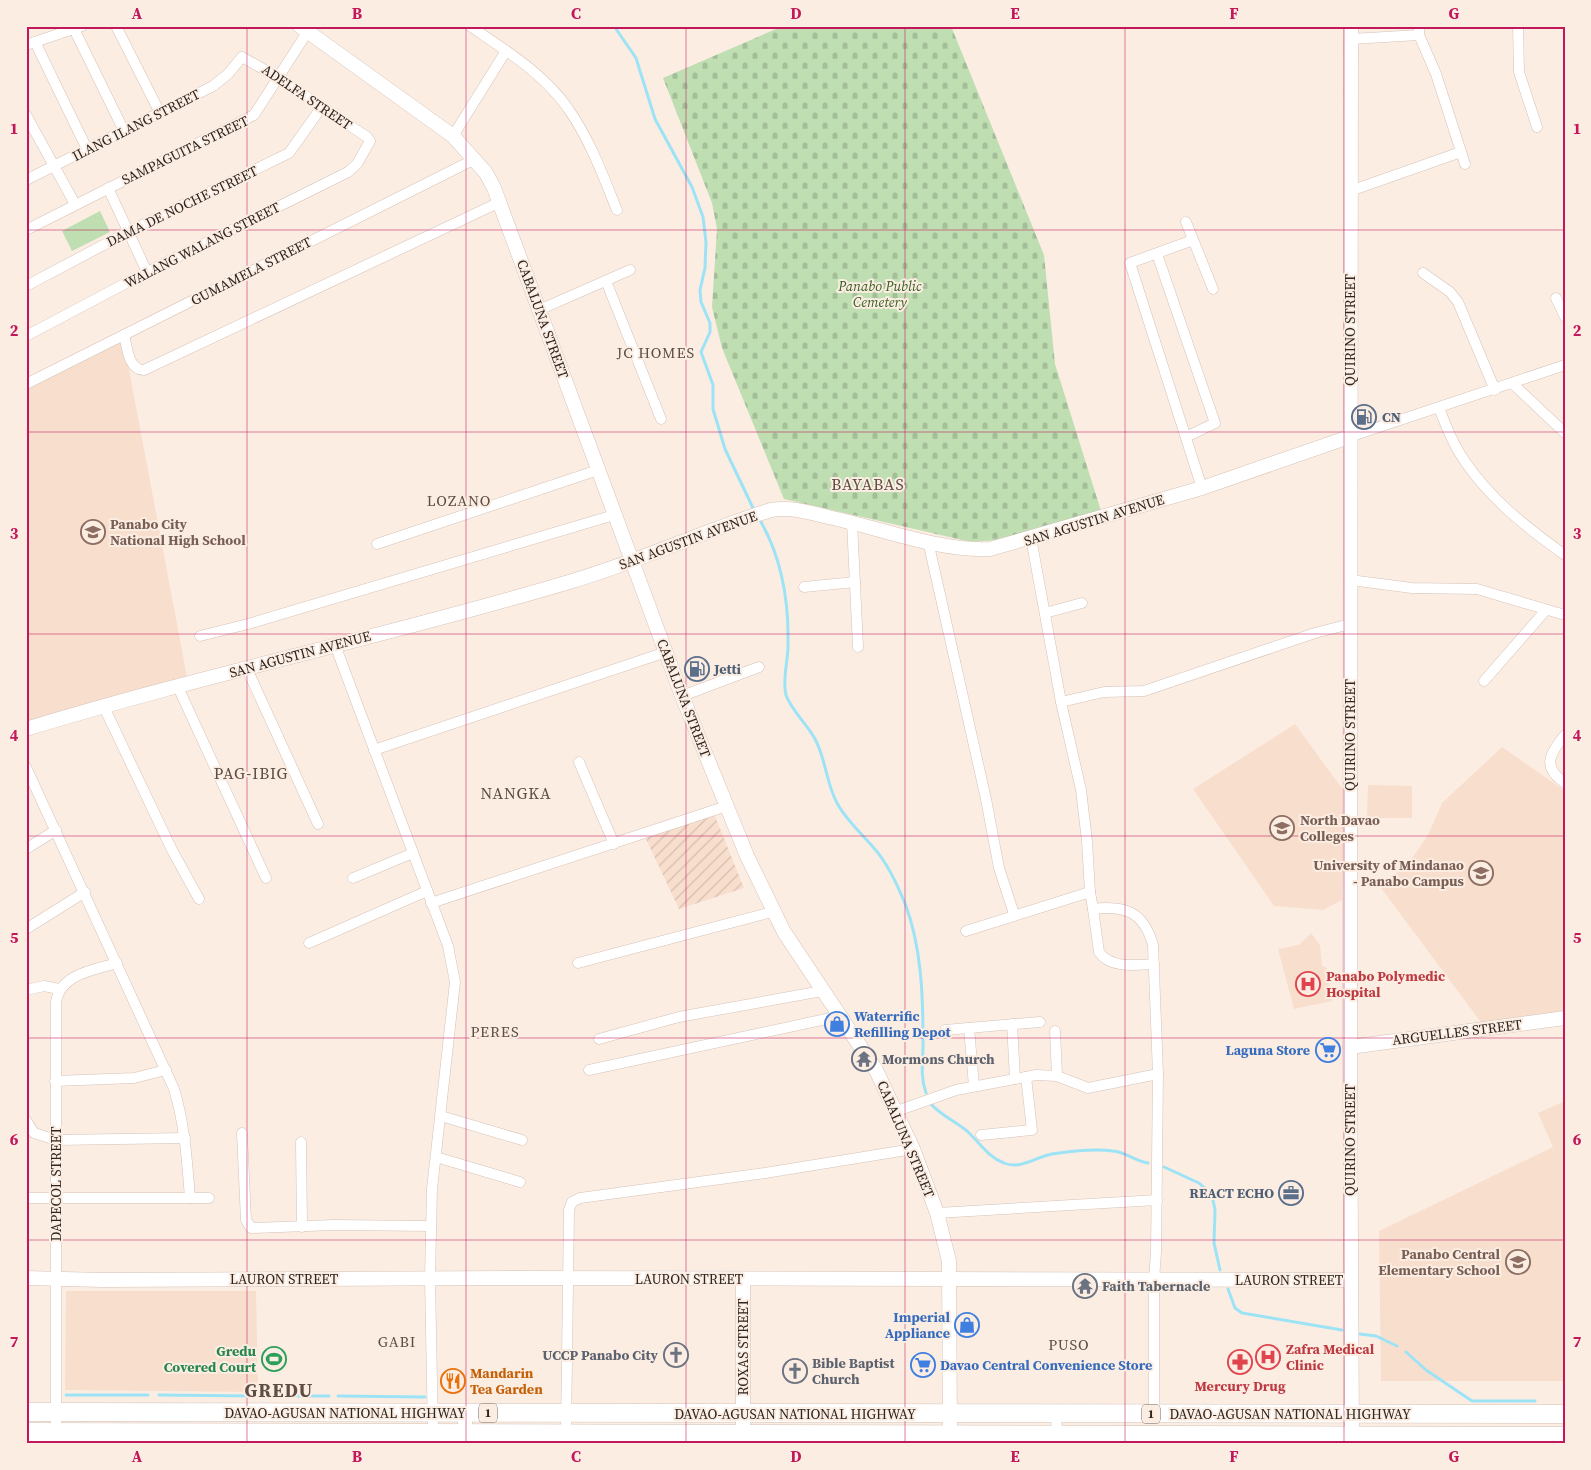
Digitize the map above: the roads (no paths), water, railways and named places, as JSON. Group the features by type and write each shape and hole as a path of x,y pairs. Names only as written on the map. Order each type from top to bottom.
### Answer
{"highway":[{"name":"DAVAO-AGUSAN NATIONAL HIGHWAY","path":"26,1412 168,1414 1565,1414"},
{"path":"261,1413 262,1432"},
{"path":"168,1414 169,1433"},
{"path":"872,1414 872,1435"},
{"name":"DAVAO-AGUSAN NATIONAL HIGHWAY","path":"26,1432 56,1438 169,1433 262,1432 433,1433 465,1438 566,1433 743,1439 872,1435 950,1435 1059,1440 1352,1440 1565,1436"}],"street":[{"path":"116,26 160,113"},
{"path":"470,26 506,51 544,82 569,109 586,138 617,210"},
{"path":"1518,26 1519,72 1537,127"},
{"path":"87,149 31,43 78,28 124,131"},
{"name":"SAMPAGUITA STREET","path":"26,230 254,115 279,78 304,29"},
{"name":"CABALUNA STREET","path":"304,29 453,136 486,173 500,202 682,696 726,806 772,912 876,1070 897,1111 913,1149 944,1236 950,1280 950,1435"},
{"path":"1351,33 1420,31 1465,164"},
{"name":"QUIRINO STREET","path":"1351,33 1350,1046 1352,1440"},
{"path":"453,136 506,51"},
{"name":"ADELFA STREET","path":"238,60 245,57 279,78 367,137 370,141 369,145"},
{"name":"ILANG ILANG STREET","path":"26,180 222,80 238,60"},
{"name":"DAMA DE NOCHE STREET","path":"26,286 128,232 289,152 322,108"},
{"path":"26,115 75,204"},
{"name":"WALANG WALANG STREET","path":"26,336 147,272 348,172 357,164 369,145"},
{"path":"1350,191 1462,152"},
{"name":"GUMAMELA STREET","path":"26,384 475,159"},
{"path":"108,188 147,272"},
{"path":"124,334 134,366 138,370 144,370 500,202"},
{"path":"1186,222 1213,289"},
{"path":"1193,240 1130,264 1202,488"},
{"path":"1157,254 1215,424 1186,437"},
{"path":"539,310 630,270"},
{"path":"1423,274 1450,292 1458,302 1495,390"},
{"path":"606,281 661,419"},
{"path":"1556,298 1565,317"},
{"path":"1350,437 1513,384 1565,365"},
{"path":"1513,384 1565,433"},
{"path":"1439,408 1463,459 1477,477 1523,525 1565,555"},
{"name":"SAN AGUSTIN AVENUE","path":"26,728 103,705 511,599 632,561 771,510 789,509 928,541 981,550 1031,538 1202,488 1350,437"},
{"path":"377,544 598,470"},
{"path":"200,636 248,624 614,515"},
{"path":"852,522 858,646"},
{"path":"1031,538 1061,702 1081,790 1090,892 1099,952 1103,957 1118,964 1154,964"},
{"path":"928,541 986,799 999,868 1014,914"},
{"path":"1350,580 1412,588 1477,589 1565,615"},
{"path":"804,587 855,582"},
{"path":"1045,613 1082,604"},
{"path":"1484,681 1546,610"},
{"path":"1061,702 1104,692 1144,691 1315,633 1350,624"},
{"path":"335,645 448,946 455,982 436,1157 431,1226 430,1278 433,1433"},
{"path":"374,750 666,652"},
{"path":"682,696 759,667"},
{"path":"247,669 318,824"},
{"path":"177,686 266,878"},
{"path":"103,705 172,850 199,899"},
{"path":"1565,735 1550,755 1550,764 1554,773 1565,783"},
{"path":"579,762 614,844"},
{"path":"26,767 166,1070 181,1113 190,1198"},
{"path":"431,903 726,806"},
{"path":"26,849 56,830"},
{"path":"353,878 413,853"},
{"path":"309,943 427,891"},
{"path":"26,929 85,892"},
{"path":"966,930 1090,892"},
{"path":"1093,909 1115,908 1138,916 1147,926 1151,937 1154,964 1158,1074 1154,1280 1154,1414"},
{"path":"578,962 772,912"},
{"path":"26,990 44,986 60,989 71,979 117,962"},
{"name":"DAPECOL STREET","path":"56,1438 55,1010 60,989"},
{"path":"599,1039 679,1017 822,990"},
{"path":"589,1070 840,1016"},
{"name":"ARGUELLES STREET","path":"1350,1046 1565,1018"},
{"path":"945,1030 1040,1022"},
{"path":"1012,1024 1015,1078"},
{"path":"969,1028 974,1086"},
{"path":"1055,1031 1057,1076"},
{"path":"56,1082 134,1078 166,1070"},
{"path":"897,1111 943,1093 1015,1078 1057,1076 1088,1088 1158,1074"},
{"path":"981,1135 1032,1130 1026,1077"},
{"path":"441,1116 522,1140"},
{"path":"26,1120 34,1133 56,1140 185,1138"},
{"path":"242,1133 246,1220 251,1228 431,1226"},
{"path":"301,1142 302,1227"},
{"path":"566,1433 569,1210 576,1200 913,1149"},
{"path":"436,1157 520,1182"},
{"path":"26,1198 208,1198"},
{"path":"936,1213 1157,1200"},
{"name":"LAURON STREET","path":"26,1278 103,1280 568,1278 1351,1280"},
{"name":"ROXAS STREET","path":"743,1279 743,1439"},
{"path":"465,1413 465,1438"},
{"path":"1056,1414 1059,1440"}],"waterway":[{"path":"614,26 636,58 655,119 692,187 703,217 706,242 705,268 700,290 701,302 710,323 710,332 701,352 713,385 713,409 725,449 753,508"},
{"path":"761,522 774,551 783,582 788,630 785,684 788,701 812,733 819,747 830,787 837,803 888,867 903,898 911,922 918,954 922,987 922,1072 926,1093"},
{"path":"930,1103 938,1111 967,1131 993,1157 1010,1165 1022,1164 1052,1154 1090,1150 1118,1152 1148,1163"},
{"path":"1164,1167 1199,1183 1212,1195 1215,1210 1214,1243 1220,1270"},
{"path":"1228,1289 1235,1308 1242,1313 1342,1330"},
{"path":"1360,1334 1376,1336 1397,1346"},
{"path":"1406,1352 1426,1370 1472,1401 1535,1401"},
{"path":"66,1395 148,1395"},
{"path":"159,1395 260,1396"},
{"path":"271,1396 329,1396"},
{"path":"338,1396 425,1397"}],"place":[{"name":"CN","path":"1364,417"},
{"name":"Panabo City National High School","path":"93,532"},
{"name":"Jetti","path":"697,669"},
{"name":"North Davao Colleges","path":"1282,828"},
{"name":"University of Mindanao - Panabo Campus","path":"1481,873"},
{"name":"Panabo Polymedic Hospital","path":"1308,984"},
{"name":"Waterrific Refilling Depot","path":"837,1024"},
{"name":"Laguna Store","path":"1328,1050"},
{"name":"Mormons Church","path":"864,1059"},
{"name":"REACT ECHO","path":"1291,1193"},
{"name":"Panabo Central Elementary School","path":"1518,1262"},
{"name":"Faith Tabernacle","path":"1085,1286"},
{"name":"Imperial Appliance","path":"967,1325"},
{"name":"UCCP Panabo City","path":"676,1355"},
{"name":"Zafra Medical Clinic","path":"1268,1357"},
{"name":"Gredu Covered Court","path":"274,1359"},
{"name":"Mercury Drug","path":"1240,1362"},
{"name":"Davao Central Convenience Store","path":"923,1365"},
{"name":"Bible Baptist Church","path":"795,1371"},
{"name":"Mandarin Tea Garden","path":"453,1381"}],"district":[{"name":"JC HOMES","path":"656,353"},
{"name":"BAYABAS","path":"868,484"},
{"name":"LOZANO","path":"459,501"},
{"name":"PAG-IBIG","path":"251,773"},
{"name":"NANGKA","path":"516,793"},
{"name":"PERES","path":"495,1032"},
{"name":"GABI","path":"397,1342"},
{"name":"PUSO","path":"1069,1345"},
{"name":"GREDU","path":"279,1390"}],"park label":[{"name":"Panabo Public Cemetery","path":"880,294"}]}
